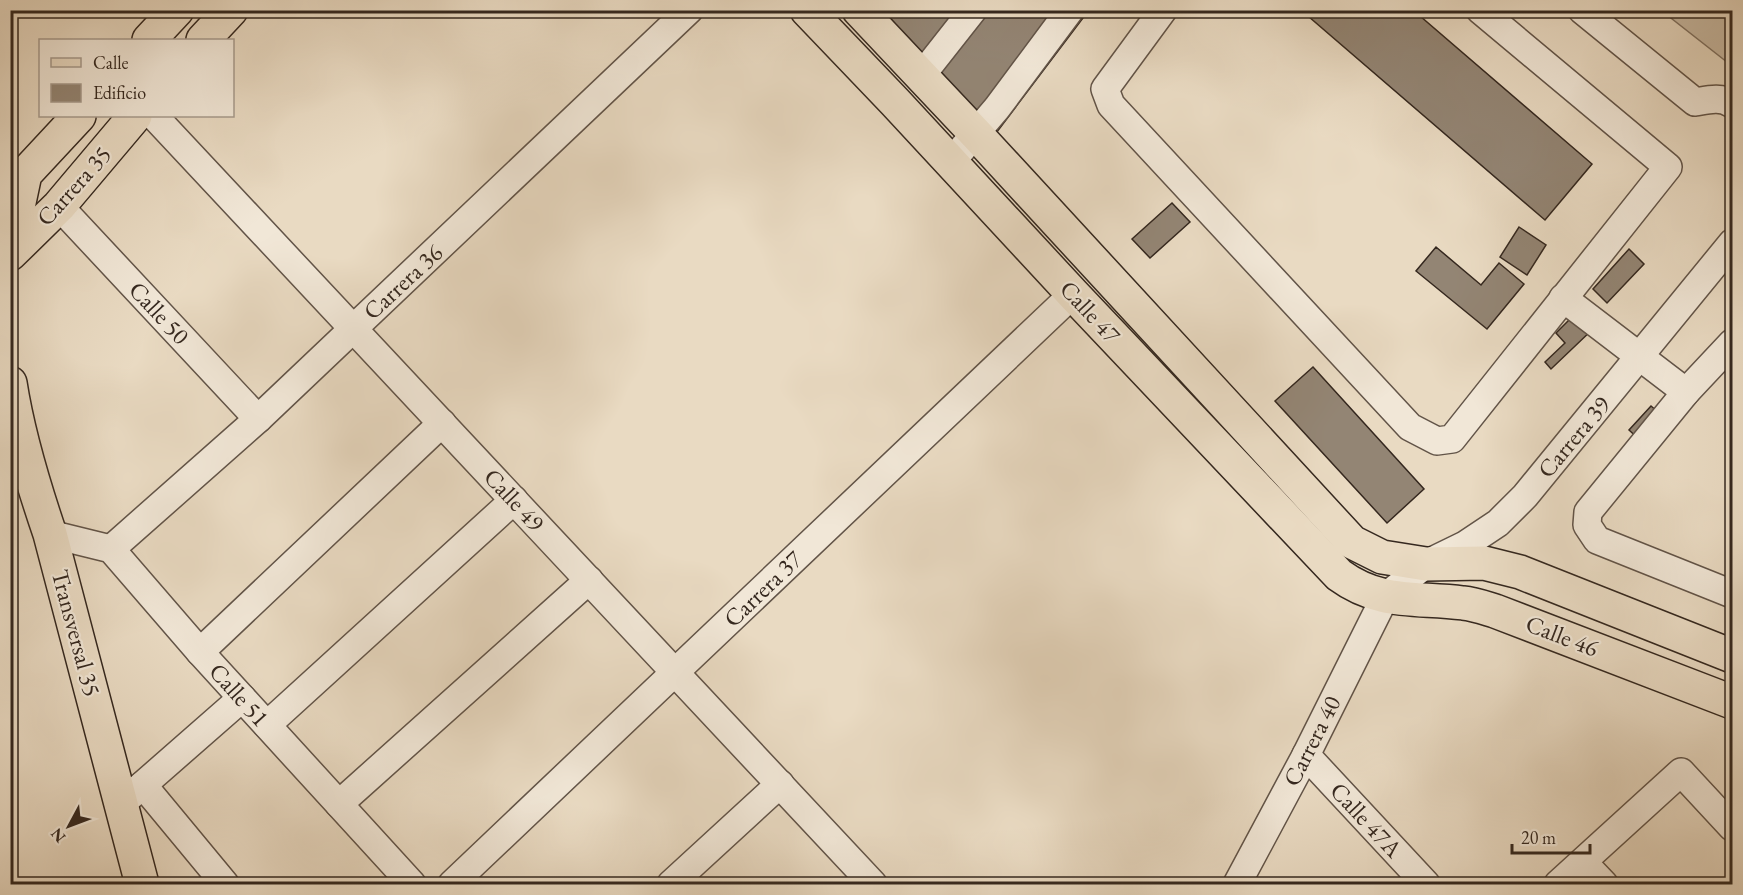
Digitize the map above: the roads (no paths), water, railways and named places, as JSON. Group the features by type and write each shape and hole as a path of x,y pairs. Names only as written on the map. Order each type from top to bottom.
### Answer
{"main road":[{"path":"150,39 177,10"},
{"path":"204,39 231,10"},
{"name":"Calle 47","path":"807,10 1339,575 1355,586 1385,597"},
{"name":"Calle 47","path":"859,10 1341,531 1365,549 1382,557 1426,564"},
{"name":"Carrera 35","path":"18,181 78,117"},
{"name":"Carrera 35","path":"10,254 59,206 134,117"},
{"path":"10,245 18,181"},
{"name":"Transversal 35","path":"10,383 14,421 132,795 142,885"},
{"name":"Calle 46","path":"1426,564 1484,563 1520,572 1732,656"},
{"name":"Calle 46","path":"1385,597 1466,603 1495,611 1732,702"}],"street":[{"name":"Carrera 36","path":"111,549 258,419 689,10"},
{"path":"921,76 974,10"},
{"path":"951,162 976,134 1070,10"},
{"path":"1163,10 1105,89 1111,105 1410,427 1437,441 1452,439 1668,167 1480,10"},
{"path":"1582,10 1695,102 1709,99 1727,100 1732,104"},
{"name":"Calle 49","path":"155,117 873,885"},
{"name":"Calle 50","path":"59,206 258,419"},
{"name":"Carrera 39","path":"1385,597 1426,564 1465,545 1498,524 1525,496 1640,358 1732,243"},
{"name":"Carrera 37","path":"452,885 1073,294"},
{"path":"1563,298 1686,392"},
{"path":"1732,343 1686,392 1588,512 1587,525 1597,540 1732,594"},
{"path":"200,652 442,423"},
{"path":"267,725 514,500"},
{"path":"50,534 111,549"},
{"name":"Calle 51","path":"111,549 200,652 412,885"},
{"path":"339,804 589,580"},
{"name":"Carrera 40","path":"1237,885 1306,755 1385,597"},
{"path":"225,885 132,795 242,698"},
{"name":"Calle 47A","path":"1306,755 1426,885"},
{"path":"1558,885 1681,772 1732,827"},
{"path":"671,885 780,784"},
{"path":"1583,862 1604,885"}]}
